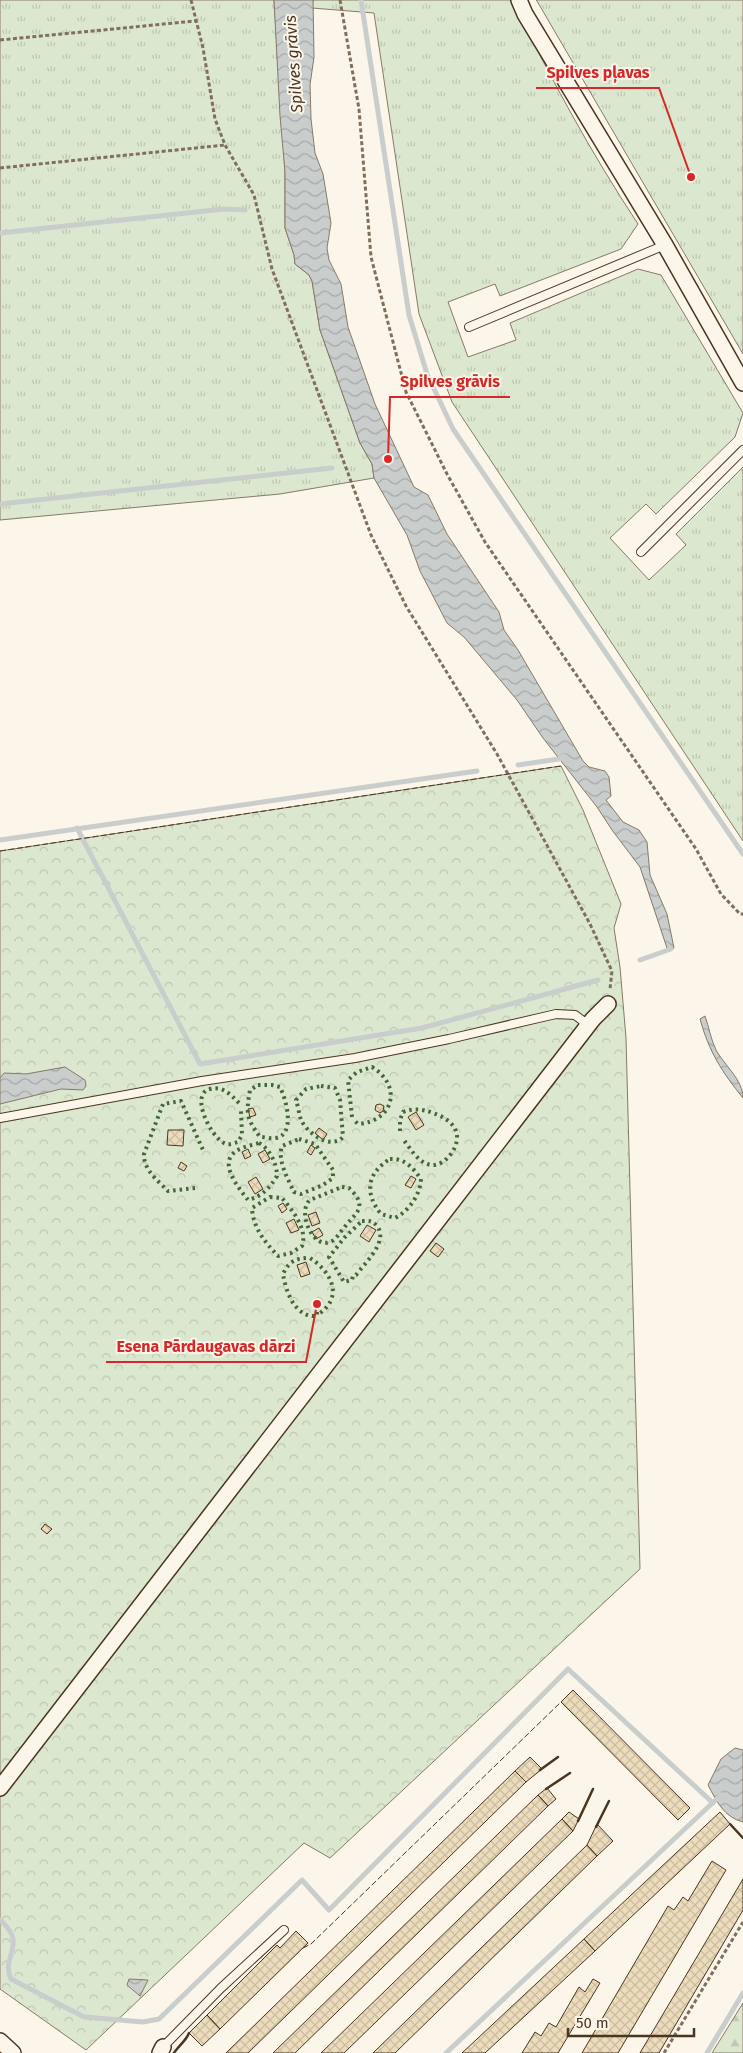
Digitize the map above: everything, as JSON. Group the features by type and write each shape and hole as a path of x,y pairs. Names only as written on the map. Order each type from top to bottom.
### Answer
{"street":[{"path":"519,0 530,22 665,245 743,383"},
{"path":"0,1788 585,1030 608,1004"},
{"path":"0,2041 13,2053"}],"lane":[{"path":"470,327 665,245"},
{"path":"642,552 743,450"},
{"path":"0,1118 202,1081 355,1058 449,1040 556,1014 576,1014 583,1021 585,1030"},
{"path":"161,2050 221,1988 284,1930"}],"path":[{"path":"191,0 203,48 215,119 225,145 254,195 272,269 371,535 406,606 497,754 590,924 612,971 608,1004"},
{"path":"340,0 358,109 371,257 406,392 447,474 485,542 696,849 721,894 740,914 743,914"},
{"path":"0,40 195,21"},
{"path":"0,168 225,145"},
{"path":"664,2053 743,1922"}],"green space":[{"path":"0,0 274,0 285,172 285,228 295,264 309,275 312,281 320,330 360,443 372,464 374,478 280,494 0,520"},
{"path":"313,0 512,0 572,114 638,224 621,249 500,296 495,284 448,302 468,357 516,340 510,323 638,269 661,275 743,413 735,437 656,514 646,504 610,538 649,580 686,545 676,534 743,467 743,841 452,402 419,314 374,13 312,8"},
{"path":"743,0 743,354 537,1"},
{"path":"561,766 583,810 621,904 614,928 620,967 626,1038 640,1569 330,1858 304,1843 86,2050 0,1989 0,851"},
{"path":"743,2003 743,2053 712,2053"}],"water":[{"path":"274,0 313,0 314,57 310,85 311,119 315,153 323,174 331,223 327,248 329,260 341,284 348,327 375,404 414,487 428,495 447,534 499,612 504,630 518,650 583,761 589,767 605,771 609,777 611,796 606,800 623,822 639,830 647,842 650,875 667,914 674,948 668,951 640,867 597,807 543,738 517,700 464,637 447,623 420,571 407,535 374,478 372,464 360,443 320,330 312,281 309,275 295,264 285,228 285,172"},
{"path":"705,1016 716,1050 737,1079 743,1098 712,1052 700,1019"},
{"path":"65,1067 85,1080 86,1086 83,1090 61,1089 0,1104 0,1078 4,1073 26,1074"},
{"path":"735,1748 743,1750 743,1822 736,1820 726,1813 708,1785 721,1759"},
{"path":"129,1979 148,1980 140,1996 127,1985"}],"building":[{"path":"376,1105 384,1106 383,1111 380,1113 375,1110"},
{"path":"253,1108 256,1115 250,1117 248,1109"},
{"path":"416,1112 424,1125 416,1130 408,1117"},
{"path":"319,1128 327,1134 323,1140 315,1133"},
{"path":"168,1130 184,1130 183,1146 167,1145"},
{"path":"311,1145 315,1148 311,1155 307,1152"},
{"path":"248,1149 251,1156 245,1159 242,1152"},
{"path":"265,1150 270,1159 263,1163 258,1154"},
{"path":"181,1162 187,1166 184,1171 178,1168"},
{"path":"411,1176 416,1179 411,1188 405,1185"},
{"path":"256,1177 263,1189 255,1194 248,1182"},
{"path":"283,1203 287,1209 282,1213 278,1206"},
{"path":"316,1212 320,1223 312,1226 308,1215"},
{"path":"294,1219 299,1230 291,1233 286,1223"},
{"path":"367,1225 376,1230 369,1242 360,1236"},
{"path":"319,1228 323,1235 316,1239 312,1232"},
{"path":"436,1243 444,1249 438,1257 430,1251"},
{"path":"306,1262 310,1274 301,1277 297,1265"},
{"path":"45,1524 52,1529 47,1534 41,1529"},
{"path":"573,1690 690,1808 678,1820 561,1702"},
{"path":"530,1757 542,1769 526,1782 515,1771"},
{"path":"515,1771 526,1782 248,2053 226,2053"},
{"path":"547,1788 556,1799 548,1806 538,1795"},
{"path":"538,1795 548,1806 295,2053 273,2053"},
{"path":"569,1812 579,1819 573,1831 562,1819"},
{"path":"720,1812 730,1824 595,1951 584,1939"},
{"path":"562,1819 573,1831 344,2053 321,2053"},
{"path":"597,1824 613,1841 597,1856 587,1845"},
{"path":"587,1845 597,1856 395,2053 373,2053"},
{"path":"712,1861 726,1870 618,2053 582,2053 668,1906 674,1910 683,1897 688,1901"},
{"path":"743,1879 743,1910 659,2053 640,2053"},
{"path":"296,1931 308,1943 220,2029 207,2015 277,1945 280,1948"},
{"path":"584,1939 595,1951 485,2053 462,2053"},
{"path":"593,1979 600,1983 558,2053 522,2053 535,2032 541,2036 549,2023 556,2027 579,1987 585,1992"},
{"path":"207,2015 220,2029 202,2046 189,2033"}],"waterway":[{"path":"361,0 409,315 427,374 453,429 743,854"},
{"path":"0,233 224,209 245,210"},
{"path":"0,504 332,468"},
{"path":"518,765 559,759 564,756"},
{"path":"0,840 477,771"},
{"path":"77,828 200,1064 422,1028 598,980"},
{"path":"640,960 670,948"},
{"path":"0,1920 12,1937 13,1944 9,1964 11,1979 84,2017 143,2022 159,2019 302,1880 329,1910 568,1669 713,1803"},
{"path":"446,2053 721,1795"},
{"path":"707,2053 743,1993"}],"hedge":[{"path":"352,1117 348,1080 357,1072 372,1067 382,1074 388,1083 391,1092 390,1101 387,1109 380,1116 358,1124 354,1120"},
{"path":"258,1085 280,1087 282,1092 287,1107 288,1123 286,1130 276,1138 260,1137 248,1115 250,1090 258,1085"},
{"path":"321,1086 335,1088 340,1100 343,1137 338,1141 332,1142 320,1139 301,1120 296,1100 306,1089 321,1086"},
{"path":"239,1103 223,1090 215,1088 204,1093 202,1099 204,1116 208,1125 213,1133 226,1144 238,1142 242,1135 241,1111"},
{"path":"195,1188 168,1191 146,1165 144,1154 163,1104 181,1101 203,1150"},
{"path":"400,1131 400,1120 403,1112 418,1110 433,1113 446,1119 453,1126 457,1135 457,1141 452,1153 437,1165 426,1164 422,1161 403,1139"},
{"path":"299,1139 315,1144 333,1170 333,1178 323,1185 301,1194 294,1192 281,1157 282,1146 299,1139"},
{"path":"259,1143 272,1157 277,1176 265,1191 248,1200 234,1181 229,1167 229,1160 240,1149 259,1143"},
{"path":"390,1159 404,1162 421,1179 413,1202 395,1218 381,1214 372,1199 370,1191 373,1177 382,1165 390,1159"},
{"path":"342,1187 349,1188 355,1195 359,1203 359,1209 334,1240 323,1243 317,1240 308,1228 305,1212 306,1205 310,1200 342,1187"},
{"path":"270,1197 282,1198 301,1227 303,1233 302,1246 291,1253 278,1256 264,1240 257,1228 252,1208 270,1197"},
{"path":"362,1221 370,1221 377,1226 380,1232 378,1245 370,1258 353,1276 352,1280 344,1282 329,1257 345,1237 362,1221"},
{"path":"317,1312 317,1316 309,1316 303,1313 289,1296 283,1274 290,1263 310,1258 328,1276 332,1283 332,1299 328,1306 320,1313"}],"fence":[{"path":"0,851 561,766"},
{"path":"303,1948 311,1944 561,1702"}],"wall":[{"path":"540,1770 558,1757"},
{"path":"546,1789 570,1773"},
{"path":"578,1821 593,1789"},
{"path":"596,1827 609,1801"},
{"path":"730,1824 743,1838"},
{"path":"174,2053 189,2033"}],"place":[{"name":"Spilves pļavas","path":"691,177"},
{"name":"Spilves grāvis","path":"388,459"},
{"name":"Esena Pārdaugavas dārzi","path":"317,1304"}]}
